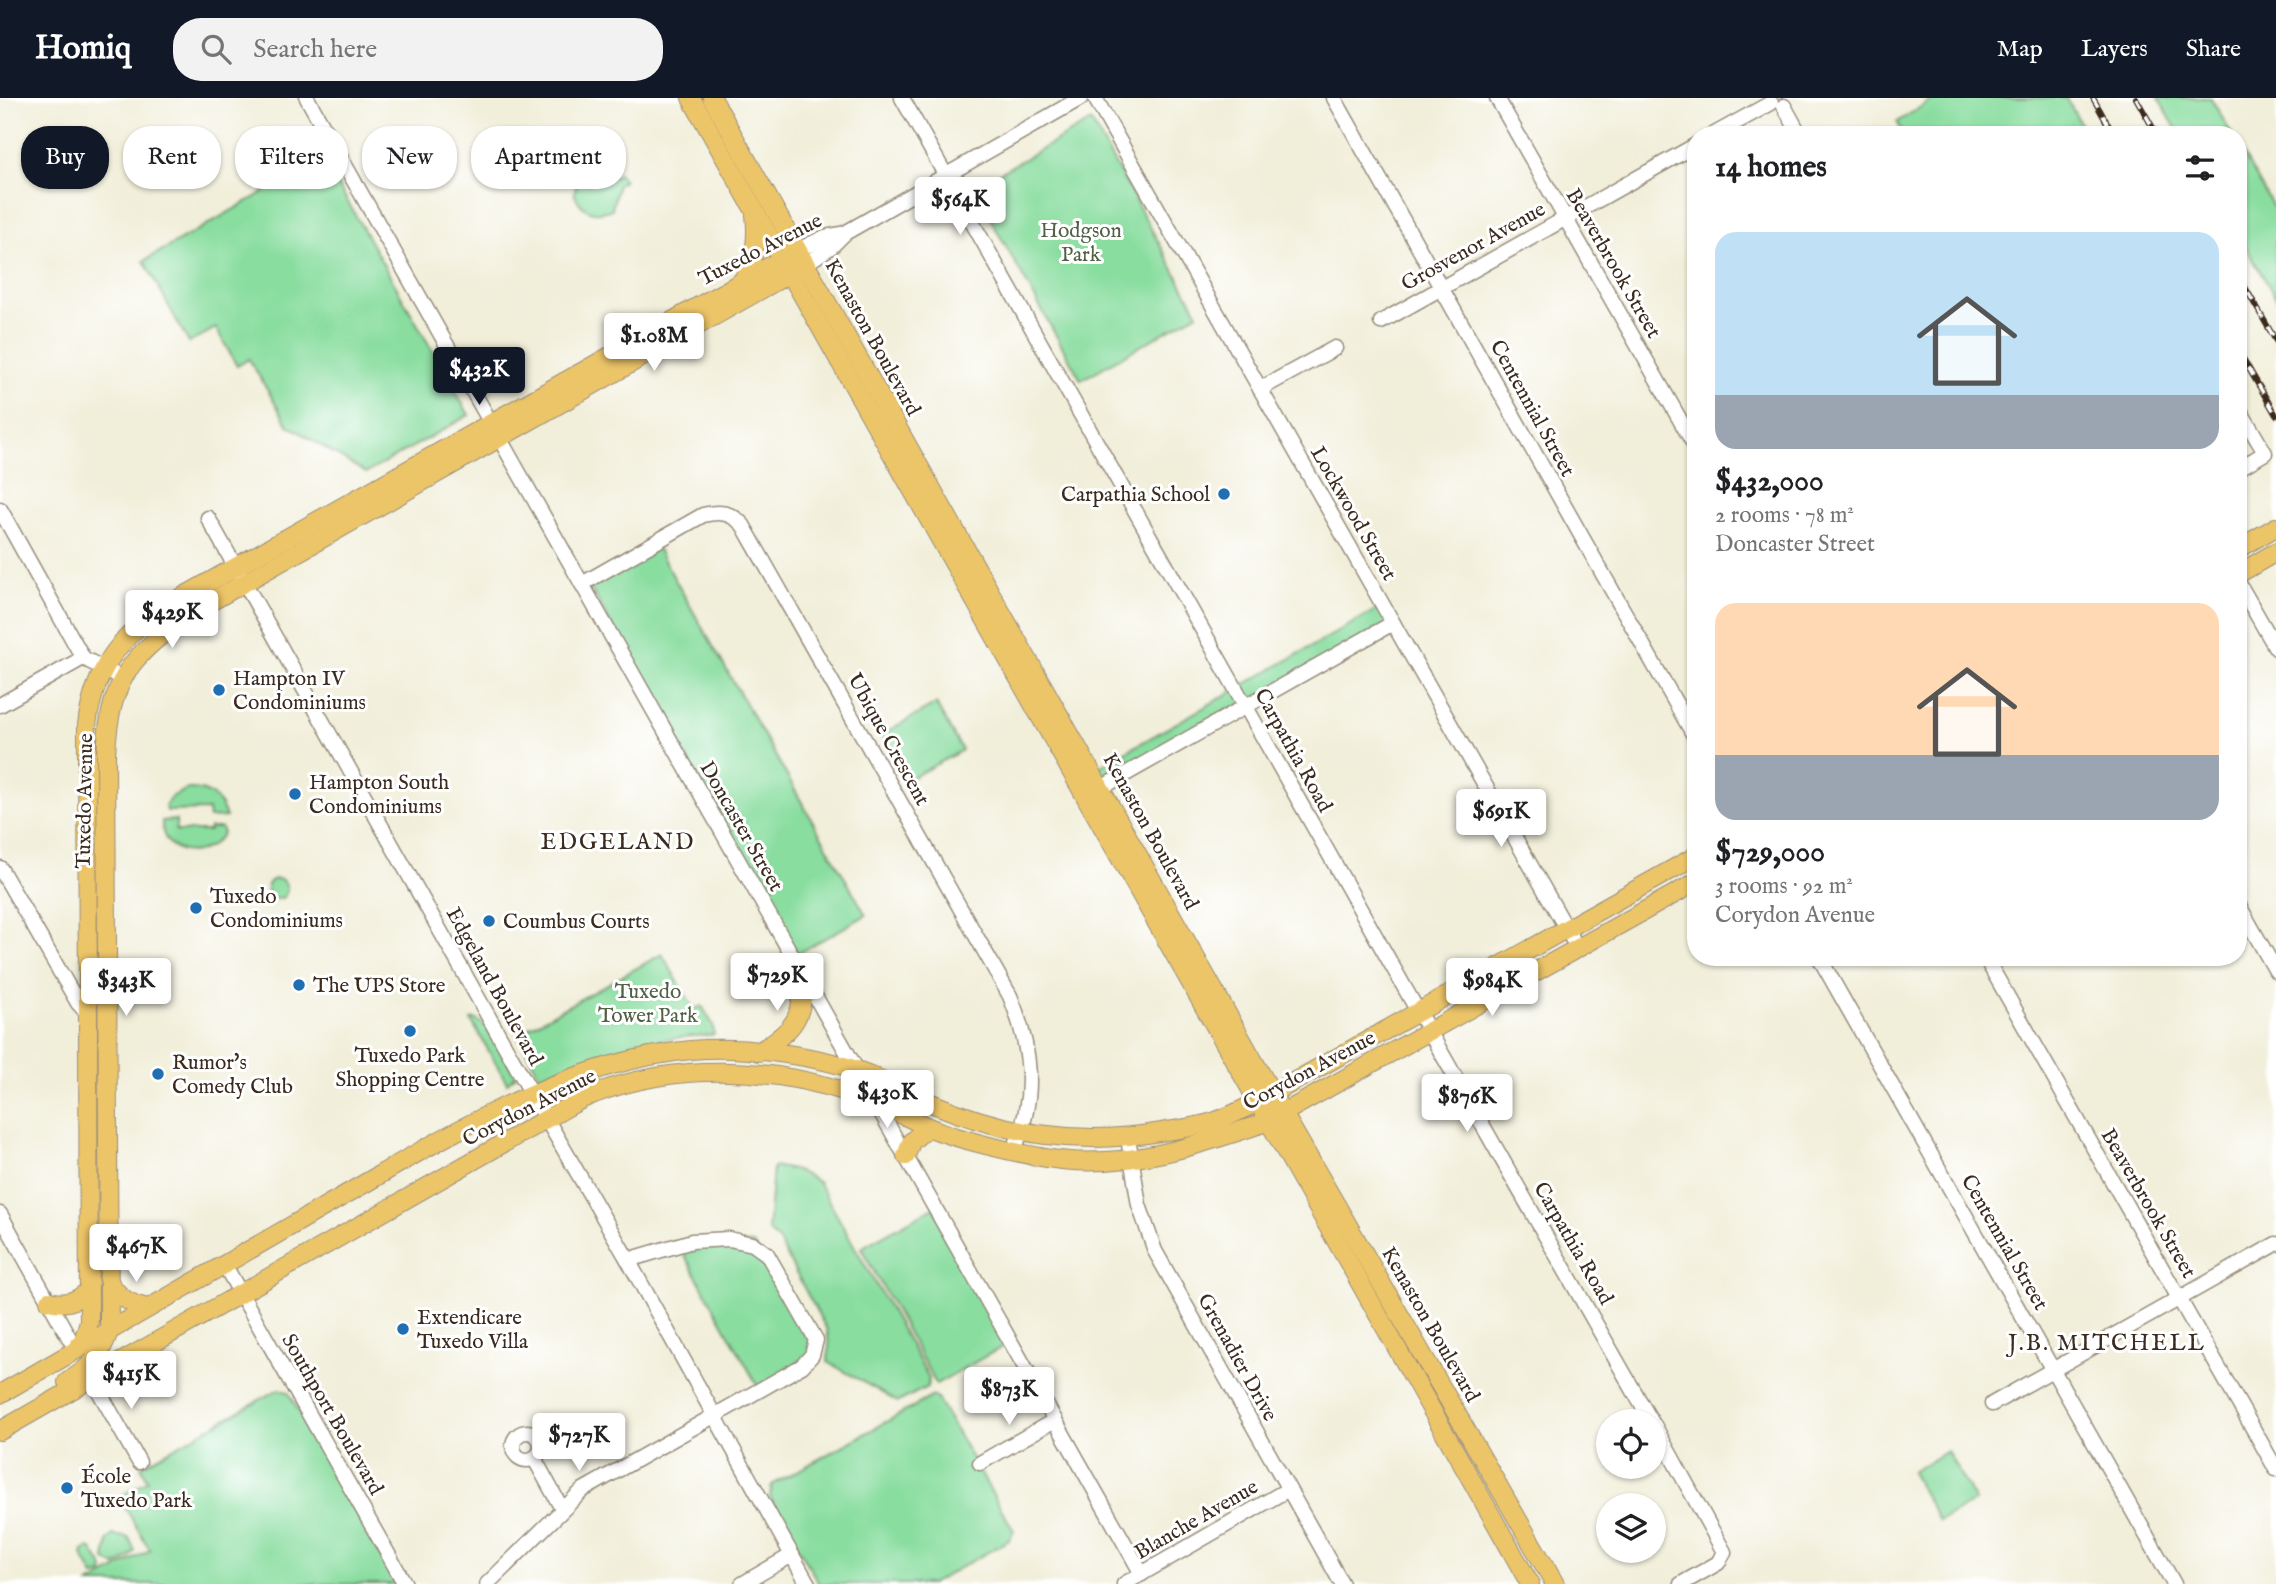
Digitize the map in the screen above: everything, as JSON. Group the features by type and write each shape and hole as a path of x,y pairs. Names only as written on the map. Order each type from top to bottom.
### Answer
{"main road":[{"name":"Kenaston Boulevard","path":"691,98 754,211 794,262 1101,788 1265,1098"},
{"name":"Kenaston Boulevard","path":"712,98 794,262 1265,1098 1555,1584"},
{"path":"743,280 751,266 755,250 757,232 754,211"},
{"name":"Tuxedo Avenue","path":"495,430 743,280 794,262"},
{"name":"Tuxedo Avenue","path":"76,1350 84,1338 89,1321 87,742 89,711 103,669 119,644 144,621 239,574 794,262"},
{"path":"2247,544 2276,527"},
{"path":"2247,569 2276,552"},
{"name":"Tuxedo Avenue","path":"35,1411 44,1395 77,1376 97,1359 109,1331 106,755 110,710 122,678 141,653 239,574"},
{"name":"Corydon Avenue","path":"0,1394 489,1113 585,1072 639,1057 694,1049 738,1049 820,1061 857,1070 973,1118 1022,1132 1089,1139 1128,1138 1216,1121 1265,1098 1687,861"},
{"name":"Corydon Avenue","path":"0,1431 593,1094 646,1080 696,1072 777,1075 851,1093 952,1135 1048,1158 1131,1160 1155,1156 1227,1137 1276,1117 1687,887"},
{"path":"759,1052 788,1031 796,1020 803,1002 804,978"},
{"path":"816,1083 820,1061"},
{"path":"911,1119 920,1098"},
{"name":"Kenaston Boulevard","path":"1276,1117 1530,1584"},
{"path":"906,1156 911,1142 928,1127"},
{"path":"108,1280 123,1299 148,1308"},
{"path":"49,1301 68,1303 82,1297 89,1290"}],"street":[{"name":"Doncaster Street","path":"307,98 1142,1574"},
{"name":"Carpathia Road","path":"902,98 1645,1409"},
{"name":"Tuxedo Avenue","path":"794,262 831,247 845,233 1081,98"},
{"name":"Lockwood Street","path":"1095,98 1578,949"},
{"name":"Centennial Street","path":"1334,98 1687,723"},
{"name":"Beaverbrook Street","path":"1497,98 1687,432"},
{"path":"1730,126 1779,101 1794,126"},
{"name":"Grosvenor Avenue","path":"1381,322 1687,150"},
{"path":"1260,389 1335,348"},
{"path":"2247,422 2265,453 2247,464"},
{"path":"0,509 83,658 122,678"},
{"name":"Ubique Crescent","path":"582,584 703,515 726,513 736,517 743,525 1010,996 1021,1023 1027,1049 1029,1081 1026,1118 1014,1150"},
{"name":"Edgeland Boulevard","path":"208,518 808,1584"},
{"path":"2247,598 2276,648"},
{"path":"1101,788 1393,623"},
{"path":"0,705 83,658"},
{"path":"0,868 78,1003 88,1014"},
{"path":"2247,920 2276,971"},
{"name":"Centennial Street","path":"1824,966 2174,1584"},
{"name":"Beaverbrook Street","path":"1990,966 2276,1469"},
{"name":"Grenadier Drive","path":"1128,1138 1139,1205 1155,1251 1342,1584"},
{"path":"0,1214 76,1350"},
{"path":"487,1584 583,1490 802,1366 812,1355 816,1340 767,1254 753,1244 729,1239 692,1241 628,1260"},
{"path":"1992,1404 2276,1244"},
{"name":"Southport Boulevard","path":"224,1264 405,1584"},
{"path":"92,1379 139,1462"},
{"path":"980,1463 1055,1420"},
{"name":"Carpathia Road","path":"1666,1447 1724,1552 1718,1563 1681,1584"},
{"path":"534,1458 562,1509"},
{"name":"Blanche Avenue","path":"1124,1584 1287,1490"},
{"path":"742,1584 792,1555"}],"green space":[{"path":"1935,98 2066,98 2082,126 1899,126 1897,122"},
{"path":"2158,98 2211,98 2227,126 2175,126"},
{"name":"Hodgson Park","path":"1091,121 1198,313 1081,380 973,188"},
{"path":"2247,161 2276,212 2276,298 2247,249"},
{"path":"269,189 340,189 469,415 366,473 288,425 249,359 237,366 216,328 189,343 144,261"},
{"path":"575,189 617,189 612,209 600,212 589,211 574,193"},
{"path":"656,546 866,915 797,954 589,585"},
{"path":"1383,606 1393,623 1101,788 1092,771"},
{"path":"936,704 962,750 906,781 881,735"},
{"path":"188,789 202,790 212,795 226,817 209,818 208,810 167,811 165,806 171,797"},
{"path":"176,820 176,831 209,831 210,828 221,828 223,833 206,848 185,851 168,842 163,833 162,821"},
{"path":"277,879 284,882 287,889 284,896 277,899 270,896 267,889 270,882"},
{"name":"Tuxedo Tower Park","path":"662,954 694,1009 702,1006 713,1025 714,1035 625,1047 540,1076 517,1034"},
{"path":"475,1019 486,1026 516,1076 507,1083 471,1020"},
{"path":"773,1167 796,1171 818,1182 929,1378 927,1387 898,1402 828,1362 827,1330 778,1240 768,1231"},
{"path":"934,1207 1011,1342 936,1384 861,1248"},
{"path":"753,1244 816,1340 812,1355 760,1390 679,1245"},
{"path":"279,1389 288,1392 396,1584 89,1584 150,1550 119,1497 148,1480 141,1466"},
{"path":"933,1396 938,1400 1014,1531 1009,1540 931,1584 819,1584 770,1497 772,1485"},
{"path":"1947,1451 1975,1501 1939,1521 1911,1472"},
{"path":"113,1535 129,1538 135,1551 116,1566 105,1560 108,1540"},
{"path":"88,1548 92,1549 104,1569 103,1574 94,1576 82,1555"}],"railway":[{"path":"2093,98 2109,126"},
{"path":"2136,98 2152,126"},
{"path":"2247,291 2276,341"},
{"path":"2247,365 2276,415"}],"place":[{"name":"Carpathia School","path":"1224,494"},
{"name":"Hampton IV Condominiums","path":"219,690"},
{"name":"Hampton South Condominiums","path":"295,794"},
{"name":"Tuxedo Condominiums","path":"196,908"},
{"name":"Coumbus Courts","path":"489,921"},
{"name":"The UPS Store","path":"299,985"},
{"name":"Tuxedo Park Shopping Centre","path":"410,1031"},
{"name":"Rumor's Comedy Club","path":"158,1074"},
{"name":"Extendicare Tuxedo Villa","path":"403,1329"},
{"name":"École Tuxedo Park","path":"67,1488"}],"district":[{"name":"EDGELAND","path":"618,841"},
{"name":"J.B. MITCHELL","path":"2107,1342"}]}
